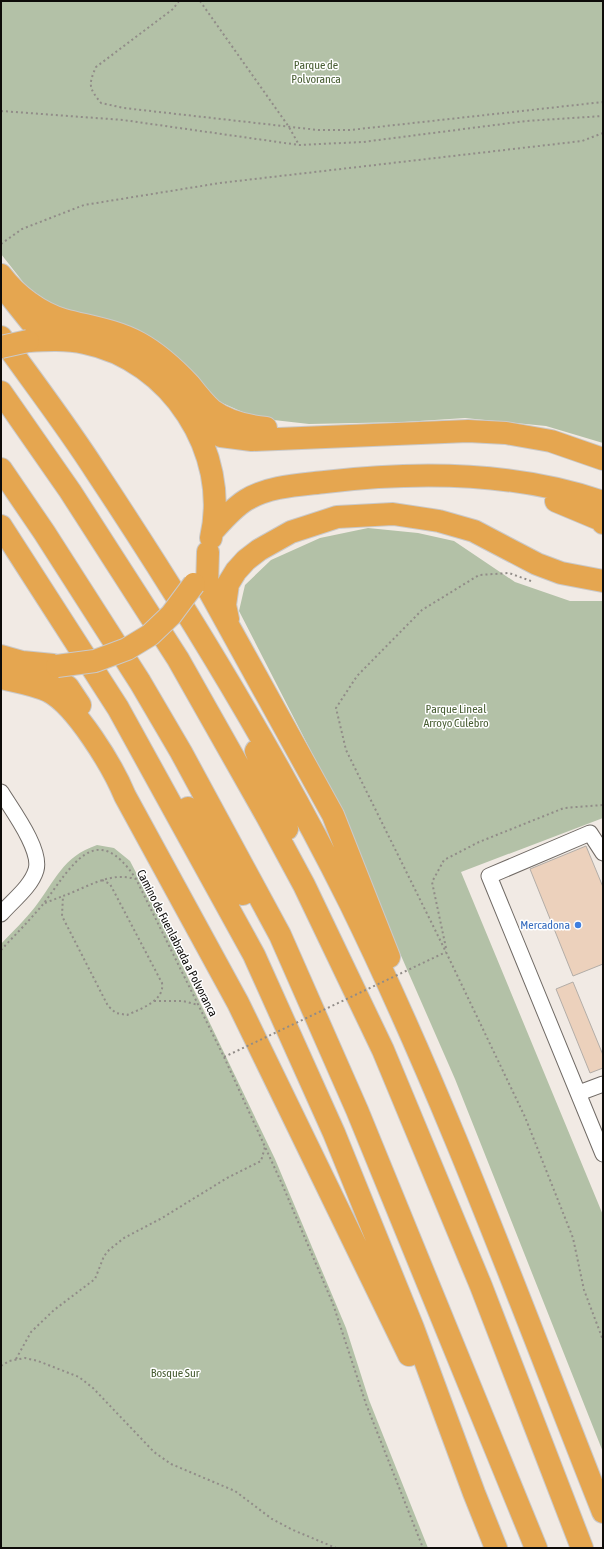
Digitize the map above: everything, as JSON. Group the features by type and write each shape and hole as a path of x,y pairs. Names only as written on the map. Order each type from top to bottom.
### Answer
{"highway":[{"path":"1,275 7,283 30,302 52,315 121,334 140,343 172,366 205,403 222,416 243,424 335,438"},
{"path":"1,283 21,312 31,322 54,339"},
{"path":"1,337 96,471 200,633 280,769 350,904 406,1028 422,1056 603,1512"},
{"path":"1,347 28,341 54,339 86,343 118,354 148,371 174,394 194,422 208,457 215,494 207,587 333,815 419,1035 422,1056"},
{"path":"1,392 70,491 178,659 304,885 352,982 389,1065 481,1286 582,1548"},
{"path":"194,422 221,436 252,440 335,438 468,431 506,433 551,441 603,459"},
{"path":"1,468 140,682 181,752 280,935 360,1118 536,1548"},
{"path":"1,656 48,665 95,661 127,649 150,634 171,615 194,584 210,542 230,513 246,500 271,490 374,476 479,476 538,485 603,502"},
{"path":"438,477 542,496 599,519 603,523"},
{"path":"232,634 225,606 225,595 228,584 236,571 246,560 259,550 291,532 337,517 393,514 439,521 474,532 536,564 561,573 603,581"},
{"path":"1,526 118,708 166,773 241,891 279,958 307,997"},
{"path":"200,633 252,739 300,862 304,885"},
{"path":"48,665 76,698 126,796 238,1003 394,1324 474,1493"},
{"path":"1,678 39,687 62,700 72,710 117,777"},
{"path":"118,708 254,956 334,1133 413,1328 496,1548"}],"street":[{"path":"1,792 32,844 36,858 36,871 28,884 1,914"},
{"path":"602,1149 489,876 590,833 603,853"},
{"path":"579,1094 603,1084"}],"path":[{"path":"179,1 173,9 96,68 90,80 91,90 101,103 124,108 289,127 318,130 350,130 603,102"},
{"path":"200,1 289,127 299,145"},
{"path":"1,111 123,120 299,145 363,142 526,121 603,116"},
{"path":"1,244 22,229 84,205 220,183 582,141 603,133"},
{"path":"536,582 509,573 479,575 422,610 357,676 336,708 346,750 446,952 525,1117 573,1238 584,1290 603,1340"},
{"path":"446,952 432,882 444,860 479,842 564,808 603,805"},
{"name":"Camino de Fuenlabrada a Polvoranca","path":"1,950 44,903 73,862 88,853 100,850 118,856 136,879 224,1057 333,1304 366,1404 423,1548"},
{"path":"44,903 102,880 118,876 136,879"},
{"path":"63,896 61,904 62,916 108,1006 116,1013 127,1015 154,1001 162,992 162,984 110,884 102,880"},
{"path":"224,1057 446,952"},
{"path":"154,1001 183,1001 198,1005"},
{"path":"16,1359 31,1332 54,1310 95,1279 104,1256 109,1250 124,1238 162,1218 227,1178 260,1161 265,1147"},
{"path":"1,1366 16,1359 38,1361 79,1377 93,1388 154,1452 172,1464 235,1491 272,1519 293,1530 336,1548"}],"green space":[{"name":"Parque de Polvoranca","path":"1,1 603,1 603,443 546,426 465,418 404,422 309,424 256,418 220,402 197,379 59,309 27,287 1,254"},
{"name":"Parque Lineal Arroyo Culebro","path":"368,528 418,533 454,541 515,582 570,601 603,601 603,818 461,872 603,1215 603,1452 455,1079 315,759 239,611 245,585 271,560 320,538"},
{"name":"Bosque Sur","path":"97,845 114,848 130,861 159,917 275,1159 346,1328 369,1400 428,1548 1,1548 1,944 31,912 61,870 76,856"}],"building":[{"name":"Mercadona","path":"586,846 603,887 603,964 573,976 530,869"},
{"path":"573,982 603,1055 603,1068 590,1073 556,989"}],"place":[{"name":"Mercadona","path":"578,925"}]}
